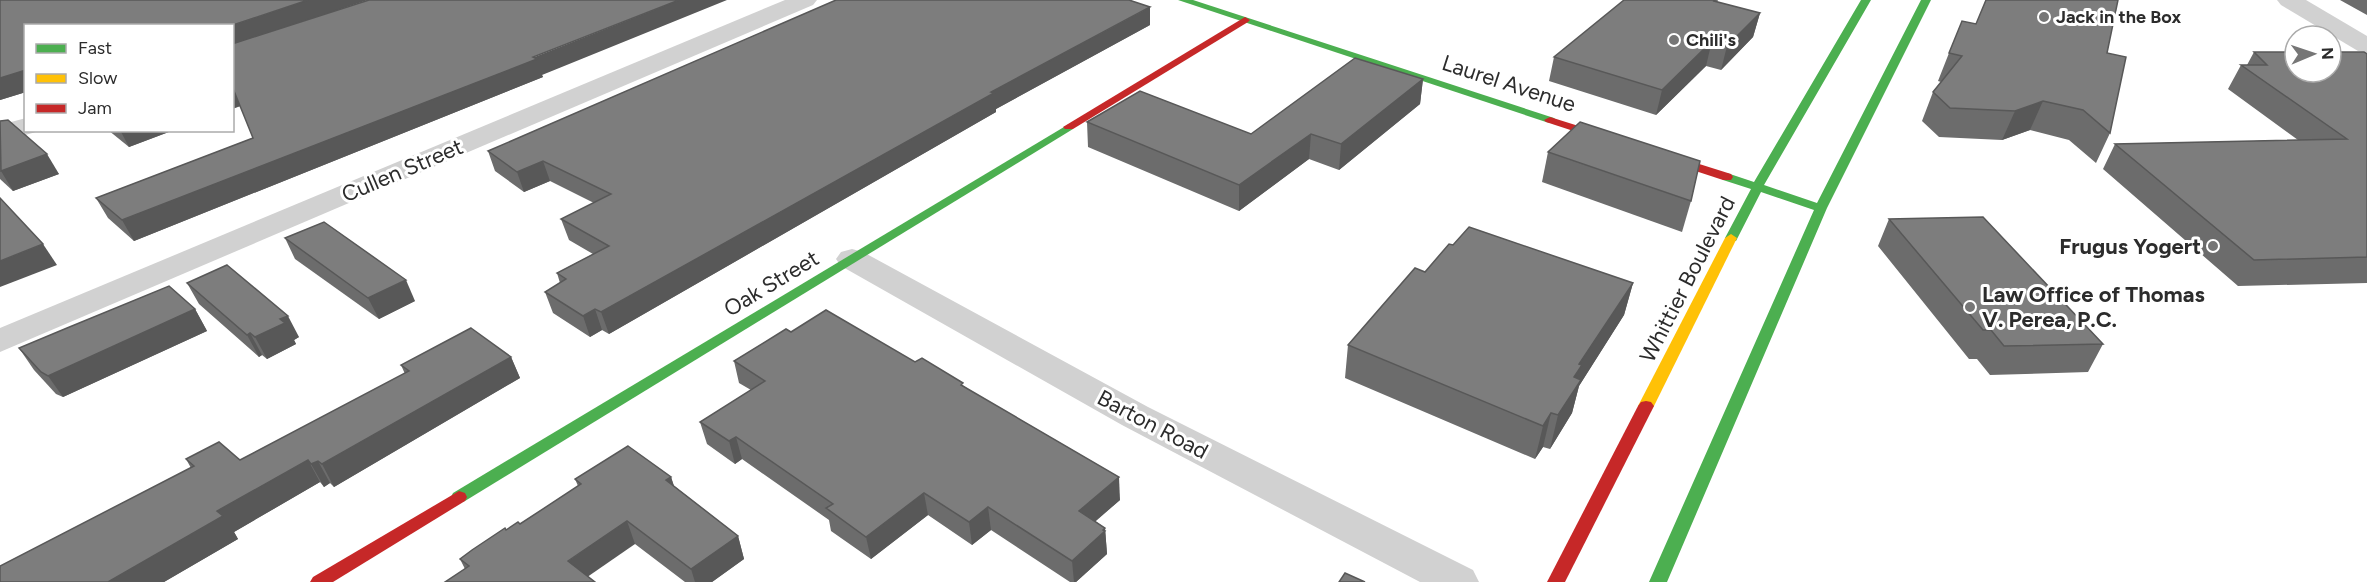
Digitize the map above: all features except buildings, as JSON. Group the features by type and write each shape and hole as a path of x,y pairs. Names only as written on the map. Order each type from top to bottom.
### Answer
{"main road":[{"name":"Laurel Avenue","path":"1183,0 1821,208"},
{"name":"Whittier Boulevard","path":"1556,582 1758,186 1866,0"},
{"path":"1658,582 1821,208 1926,0"},
{"name":"Oak Street","path":"320,582 1245,20"}],"street":[{"name":"Cullen Street","path":"0,341 805,0"},
{"path":"2289,0 2367,46"},
{"path":"0,134 24,127"},
{"name":"Barton Road","path":"852,259 1135,416 1458,582"}],"traffic: fast":[{"path":"1183,0 1550,120"},
{"path":"1731,238 1758,186 1866,0"},
{"path":"1658,582 1821,208 1926,0"},
{"path":"459,497 1069,127"},
{"path":"1727,177 1821,208"}],"traffic: slow":[{"path":"1646,406 1731,238"}],"traffic: jam":[{"path":"1069,127 1245,20"},
{"path":"1550,120 1727,177"},
{"path":"1556,582 1646,406"},
{"path":"319,582 459,497"}],"place":[{"name":"Jack in the Box","path":"2044,17"},
{"name":"Chili's","path":"1674,40"},
{"name":"Frugus Yogert","path":"2213,246"},
{"name":"Law Office of Thomas V. Perea, P.C.","path":"1970,307"}]}
